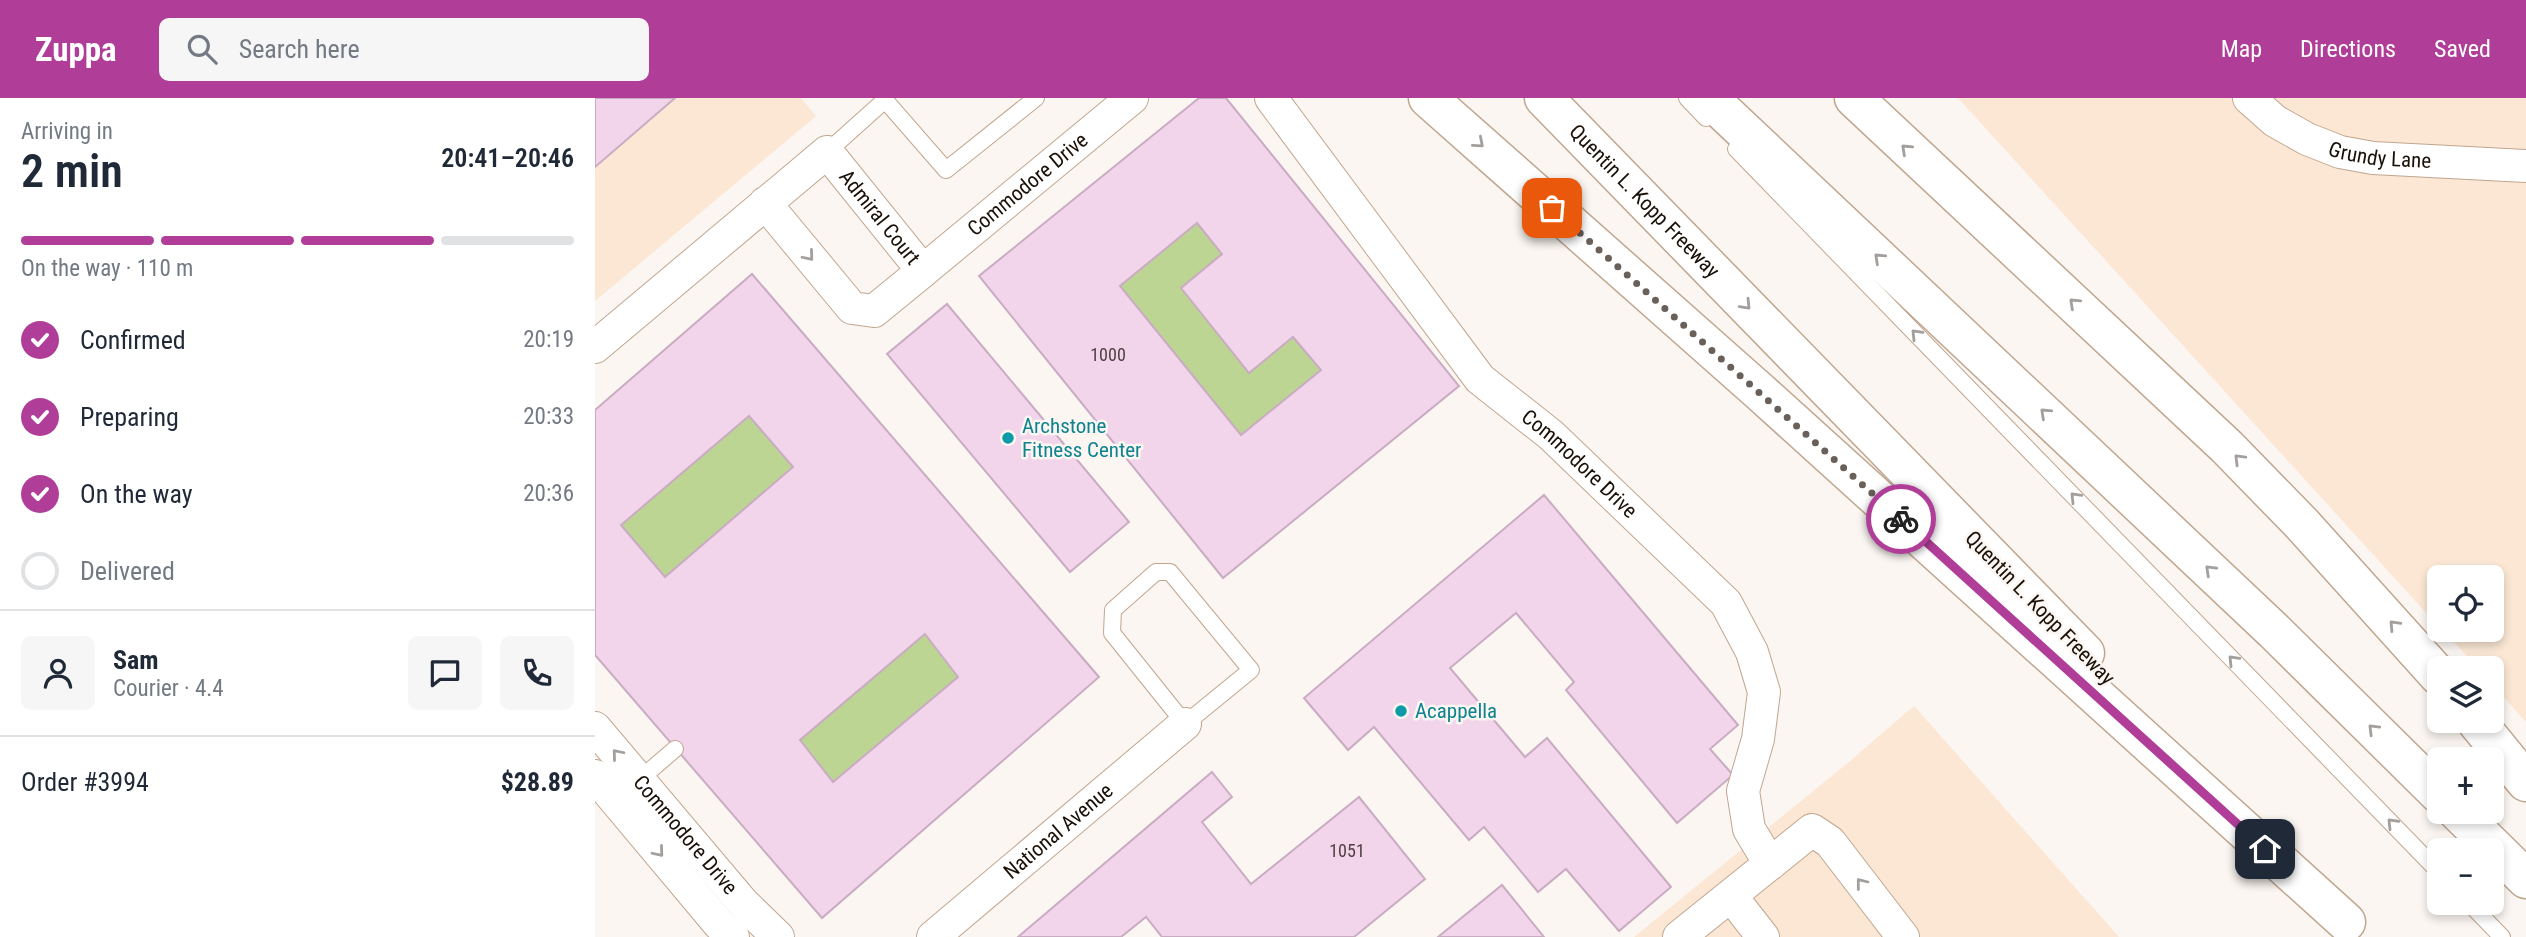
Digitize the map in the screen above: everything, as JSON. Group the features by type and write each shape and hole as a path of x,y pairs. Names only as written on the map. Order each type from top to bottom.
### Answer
{"highway":[{"path":"1428,98 1759,391 2354,930"},
{"name":"Quentin L. Kopp Freeway","path":"1544,98 2354,930"},
{"path":"1854,98 2227,447 2319,543 2427,663"},
{"path":"1717,121 2274,631 2427,782"},
{"path":"2486,733 2526,782"},
{"path":"2470,824 2526,879"}],"street":[{"name":"Commodore Drive","path":"923,271 1132,98"},
{"name":"Commodore Drive","path":"1271,98 1480,379 1551,435 1726,603 1752,652 1764,692 1758,738 1743,791 1749,829 1770,864"},
{"name":"Grundy Lane","path":"2249,98 2275,121 2307,139 2340,152 2373,158 2526,166"},
{"name":"Admiral Court","path":"595,347 765,204 827,152 923,271 874,311 852,308 765,204"},
{"name":"National Avenue","path":"933,937 1185,724"},
{"name":"Commodore Drive","path":"595,728 627,790 719,924 733,937"},
{"name":"Commodore Drive","path":"595,776 627,790 778,937"},
{"path":"1679,937 1812,830 1829,842 1903,937"},
{"path":"1731,896 1763,937"}],"lane":[{"path":"827,152 885,100 946,170 1036,98"},
{"path":"1687,98 1717,121 2427,860"},
{"name":"National Avenue","path":"1156,572 1170,572 1251,670 1185,724 1112,633 1113,610 1156,572"},
{"path":"627,790 675,749"},
{"path":"2481,915 2503,937"}],"shaded area":[{"path":"595,98 801,98 816,116 595,301"},
{"path":"1958,98 2526,98 2526,722 2504,697 2504,656 2467,656 2454,642 2504,642 2504,565 2427,565 2427,614"},
{"path":"1914,706 2119,937 1634,937 1843,767"}],"green space":[{"path":"1197,223 1222,254 1181,288 1249,373 1293,337 1321,370 1241,435 1120,286"},
{"path":"749,416 793,467 665,577 621,525"},
{"path":"925,634 958,677 833,782 800,740"}],"building":[{"path":"595,98 675,98 595,167"},
{"path":"1199,98 1226,98 1459,386 1223,578 979,276","holes":["1197,223 1222,254 1181,288 1249,373 1293,337 1321,370 1241,435 1120,286"]},
{"path":"752,274 1099,677 822,918 595,655 595,410","holes":["749,416 793,467 665,577 621,525","925,634 958,677 833,782 800,740"]},
{"name":"Archstone Fitness Center","path":"947,304 1129,522 1070,572 887,354"},
{"name":"Acappella","path":"1544,495 1738,725 1710,749 1733,775 1677,823 1566,690 1574,682 1516,613 1450,668 1525,757 1547,738 1671,887 1619,931 1566,869 1538,892 1484,827 1469,840 1374,727 1348,750 1304,698"},
{"path":"1212,772 1232,797 1202,822 1251,884 1359,797 1425,879 1354,937 1162,937 1146,917 1121,937 1018,937"},
{"path":"1502,885 1544,937 1438,937"}],"way so far":[{"path":"1552,208 1901,519"}],"place":[{"name":"Archstone Fitness Center","path":"1008,438"},
{"name":"Acappella","path":"1401,711"}],"route":[{"path":"1901,519 2265,849"}]}
